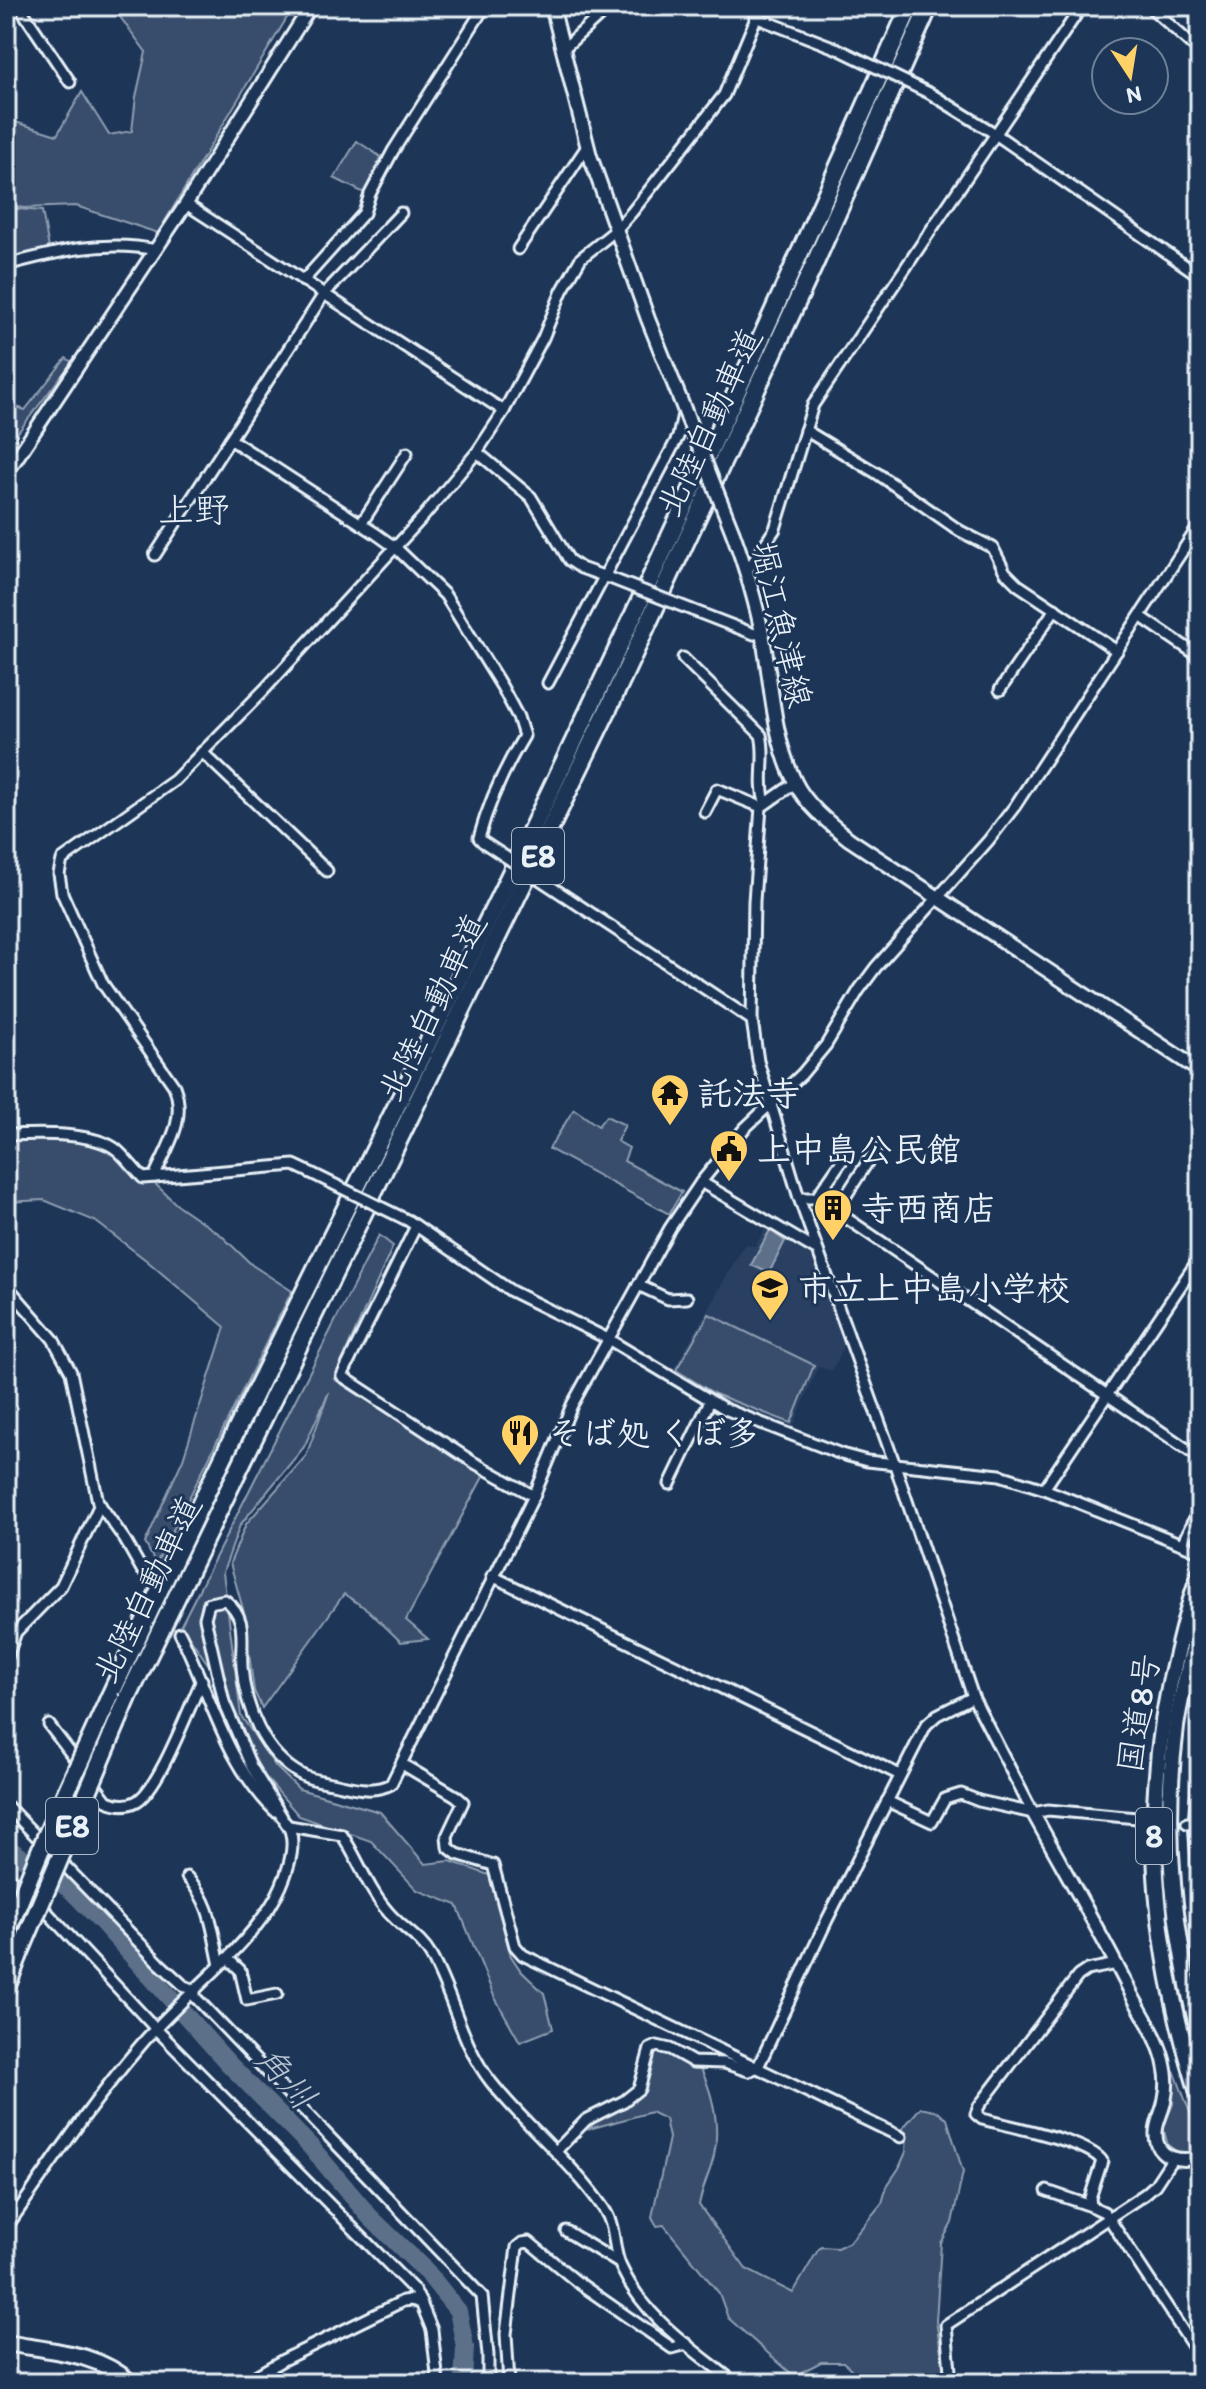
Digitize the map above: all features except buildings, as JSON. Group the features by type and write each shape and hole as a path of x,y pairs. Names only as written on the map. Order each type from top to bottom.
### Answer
{"highway":[{"name":"北陸自動車道","path":"6,1934 47,1834 173,1560 618,648 798,259 910,6"},
{"name":"北陸自動車道","path":"6,1988 33,1917 128,1697 608,709 807,280 929,6"}],"main road":[{"name":"堀江魚津線","path":"552,6 588,145 616,230 747,571 762,633 777,724 795,783 817,810 849,839 1200,1071"},
{"name":"国道8号","path":"1200,1573 1163,1712 1157,1756 1154,1850 1169,1989 1200,2099"},
{"name":"国道8号","path":"1200,1625 1177,1724 1170,1818 1174,1911 1200,2038"},
{"path":"6,2343 86,2357 110,2367 131,2383"}],"street":[{"path":"19,6 70,82"},
{"path":"6,474 186,204 310,6"},
{"path":"303,281 364,213 370,194 393,151 485,6"},
{"path":"562,50 610,6"},
{"path":"154,1177 178,1122 180,1102 174,1086 103,984 62,893 59,874 62,860 175,780 396,548 477,452 504,411 581,258 616,230 724,95 761,6"},
{"path":"747,571 775,529 813,405 1082,6"},
{"path":"1149,6 1200,52"},
{"path":"755,17 838,49 931,94 994,133 1200,276"},
{"path":"518,249 588,145"},
{"path":"186,204 504,411"},
{"path":"155,555 324,294 401,213"},
{"path":"6,265 89,247 129,244 156,250"},
{"path":"548,683 607,578 678,437 684,409"},
{"path":"805,430 878,474 960,531 993,548 1005,572 1018,585 1117,651"},
{"path":"230,439 396,548 445,595 502,687 524,736 486,810 479,838 752,1020"},
{"path":"477,452 531,497 569,560 581,568 754,634 762,633"},
{"path":"361,524 407,453"},
{"path":"6,2228 140,2045 248,1937 271,1905 287,1873 292,1853 289,1826 251,1766 224,1702 205,1618 209,1603 225,1600 237,1609 242,1629 242,1668 249,1710 269,1745 293,1770 305,1777 379,1790 391,1784 534,1496 572,1405 670,1228 701,1182 744,1129 802,1074 826,1045 876,967 988,841 1015,806 1200,524"},
{"path":"1000,690 1055,609"},
{"path":"1140,616 1200,657"},
{"path":"683,658 761,735 763,743 763,805 754,901 752,1020 769,1104 799,1198 895,1465 973,1697 1156,2042 1165,2067 1165,2099 1156,2132 1157,2141 1162,2151 1172,2159 1185,2162 1200,2157"},
{"path":"202,752 327,871"},
{"path":"763,805 795,783"},
{"path":"705,812 717,789 763,805"},
{"path":"6,1135 52,1134 97,1141 115,1148 143,1178 294,1165 412,1223 511,1291 608,1339 710,1401 841,1454 895,1465 1000,1475 1183,1542 1194,1549"},
{"path":"836,1211 876,1149"},
{"path":"816,1198 843,1159"},
{"path":"701,1182 818,1251"},
{"path":"799,1198 816,1198 1200,1458"},
{"path":"412,1223 342,1376 473,1462 534,1496"},
{"path":"1044,1489 1200,1257"},
{"path":"6,1285 53,1339 71,1372 100,1504 142,1570"},
{"path":"638,1285 668,1299 687,1298"},
{"path":"670,1484 710,1401"},
{"path":"6,1660 16,1632 61,1586 100,1504"},
{"path":"1183,1542 1200,1507"},
{"path":"492,1576 900,1775"},
{"path":"180,1633 232,1753 260,1796 282,1817"},
{"path":"49,1725 107,1801 119,1806 133,1804 146,1794 165,1760 202,1680"},
{"path":"556,2151 586,2120 624,2101 639,2089 650,2049 657,2046 670,2049 693,2062 724,2063 748,2071 758,2067 926,1725 937,1715 973,1697"},
{"path":"1198,1875 1190,1823 1200,1751"},
{"path":"402,1764 463,1802 447,1836 448,1847 457,1854 493,1865 515,1946 523,1955 901,2137"},
{"path":"887,1801 932,1822 945,1799 961,1794 1033,1813 1048,1810 1137,1818"},
{"path":"6,1805 160,1964 194,1991"},
{"path":"289,1826 342,1835 378,1899 390,1914 422,1941 433,1958 468,2049 491,2082 556,2151 605,2210 614,2230 619,2263 635,2294 651,2315 735,2383"},
{"path":"6,1874 47,1912 156,2028 415,2291 432,2330 438,2383"},
{"path":"187,1877 207,1903 223,1961 240,1970 247,2000 277,1994"},
{"path":"1091,2206 1090,2198 1102,2161 1098,2155 1058,2138 982,2119 976,2114 1078,1976 1087,1970 1117,1964"},
{"path":"194,1991 195,1997 251,2058 482,2296 488,2383"},
{"path":"951,2383 946,2325 1155,2185 1172,2159"},
{"path":"1047,2191 1091,2206 1108,2217 1200,2357"},
{"path":"566,2231 619,2263"},
{"path":"509,2383 506,2334 517,2247 522,2243 529,2242 576,2281 672,2348 687,2344"},
{"path":"243,2383 403,2301 421,2303"}],"shaded area":[{"path":"112,6 268,6 291,11 158,233 76,206 24,208 6,205 6,119 57,135 82,92 109,135 132,131 146,52"},
{"path":"357,141 381,157 364,193 334,178"},
{"path":"6,208 42,211 49,248 6,263"},
{"path":"66,358 72,362 6,448 6,403 25,410"},
{"path":"574,1109 598,1126 606,1116 625,1125 617,1141 629,1148 624,1161 682,1192 669,1214 549,1149"},
{"path":"63,1137 116,1146 176,1204 221,1235 252,1265 292,1291 156,1564 145,1543 183,1459 225,1327 95,1221 44,1200 6,1202 6,1138"},
{"path":"767,1226 811,1251 847,1340 832,1371 818,1367 793,1427 714,1396 672,1372 745,1244 755,1246"},
{"path":"770,1230 785,1241 769,1273 751,1265"},
{"path":"379,1235 393,1246 334,1379 484,1475 406,1620 428,1639 401,1642 368,1610 344,1594 262,1708 254,1691 243,1609 230,1563 246,1524 306,1456 329,1392 304,1447 240,1525 223,1572 241,1716 276,1767 299,1789 380,1812 425,1864 450,1861 489,1875 511,1956 521,1971 544,1993 553,2029 520,2042 494,1996 457,1905 417,1890 371,1841 299,1816 260,1771 210,1667 181,1625"},
{"path":"709,1314 814,1365 791,1423 715,1394 676,1370"},
{"path":"658,2051 701,2069 712,2101 716,2145 699,2205 746,2269 793,2293 818,2250 821,2247 837,2248 850,2242 882,2203 887,2186 906,2152 907,2134 902,2129 920,2108 939,2112 947,2119 963,2172 952,2223 941,2243 936,2321 946,2383 848,2383 851,2369 843,2362 821,2362 794,2376 728,2318 719,2293 664,2225 657,2226 652,2217 669,2138 665,2119 651,2112 589,2129 600,2118 639,2097 649,2075 650,2054"},
{"path":"1174,2070 1198,2134 1199,2145 1193,2151 1180,2154 1168,2145 1163,2128 1173,2104"}],"waterway":[{"name":"角川","path":"6,1847 71,1890 228,2063 310,2146 370,2217 427,2272 458,2311 465,2347 463,2383"}],"tunnel":[{"path":"142,1570 158,1596"},
{"path":"1137,1818 1187,1823"}],"place":[{"name":"託法寺","path":"670,1127"},
{"name":"上中島公民館","path":"729,1183"},
{"name":"寺西商店","path":"833,1242"},
{"name":"市立上中島小学校","path":"770,1322"},
{"name":"そば処 くぼ多","path":"520,1467"}],"district":[{"name":"上野","path":"194,509"}]}
